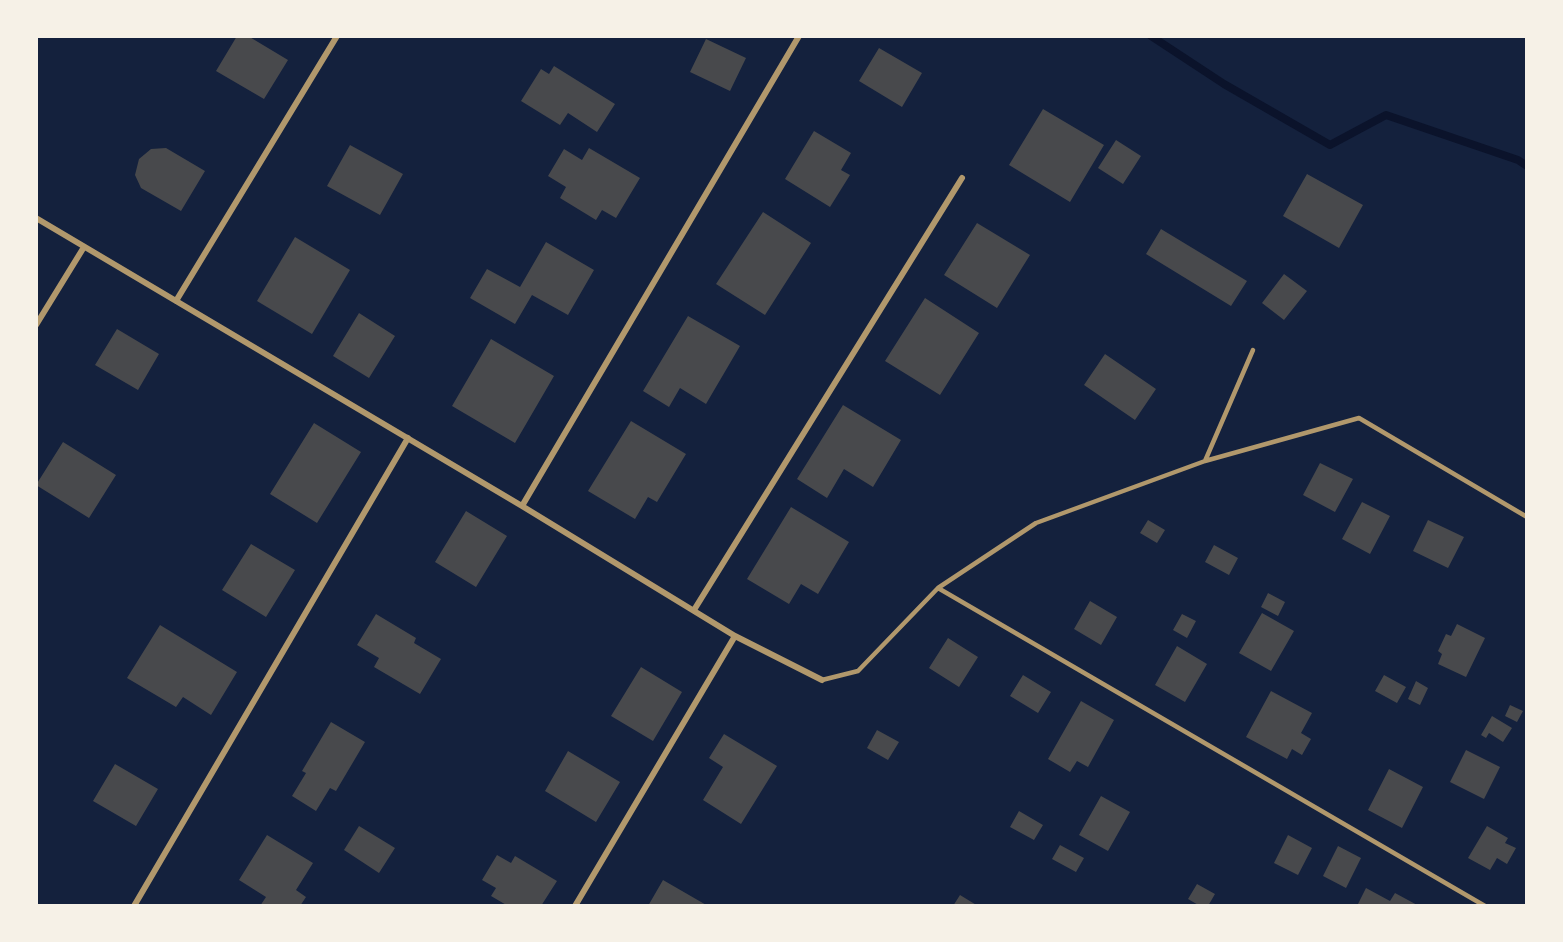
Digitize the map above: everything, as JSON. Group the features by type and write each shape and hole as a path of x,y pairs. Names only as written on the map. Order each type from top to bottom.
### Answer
{"street":[{"path":"176,301 337,36"},
{"path":"522,506 799,36"},
{"path":"694,610 962,178"},
{"path":"36,218 522,506 735,636 822,680"},
{"path":"36,325 84,247"},
{"path":"134,906 408,438"},
{"path":"575,906 735,636"}],"lane":[{"path":"1205,461 1253,350"},
{"path":"822,680 858,672 938,588 1036,523 1205,461 1359,418 1527,517"},
{"path":"938,588 1485,906"}],"building":[{"path":"237,36 248,36 288,60 264,99 216,71"},
{"path":"706,39 746,58 730,91 690,72"},
{"path":"879,48 922,73 902,107 859,81"},
{"path":"554,66 615,104 597,132 568,113 560,125 521,101 541,69 549,74"},
{"path":"1043,109 1104,145 1070,202 1009,165"},
{"path":"814,131 851,153 841,170 850,175 830,207 785,179"},
{"path":"1116,140 1141,156 1123,184 1098,168"},
{"path":"350,145 403,174 380,215 327,186"},
{"path":"166,148 205,171 181,211 141,188 135,175 139,159 151,149"},
{"path":"589,148 640,178 616,218 602,210 596,220 560,198 566,187 548,176 564,149 582,160"},
{"path":"1307,174 1363,205 1339,248 1283,216"},
{"path":"763,212 811,243 765,315 716,284"},
{"path":"977,223 1030,255 997,308 944,275"},
{"path":"1161,229 1247,281 1231,306 1146,254"},
{"path":"295,237 350,270 312,334 257,301"},
{"path":"546,242 594,270 568,315 532,295 515,324 470,298 487,269 520,287"},
{"path":"1284,274 1307,291 1284,320 1262,303"},
{"path":"925,298 979,333 940,395 885,361"},
{"path":"359,313 395,336 369,378 333,356"},
{"path":"688,316 740,346 706,404 680,388 669,407 643,391"},
{"path":"117,329 159,354 138,390 95,365"},
{"path":"491,339 554,376 515,443 452,406"},
{"path":"1105,354 1156,389 1135,420 1084,385"},
{"path":"843,405 901,440 873,487 844,469 827,498 797,479"},
{"path":"631,421 686,454 657,502 648,497 635,519 588,491"},
{"path":"314,423 361,452 317,523 270,494"},
{"path":"63,442 116,475 89,518 36,485"},
{"path":"1320,463 1353,479 1335,512 1303,495"},
{"path":"1362,502 1390,516 1370,554 1342,539"},
{"path":"791,507 849,542 818,594 801,584 789,604 747,579"},
{"path":"466,511 507,536 476,587 435,562"},
{"path":"1148,520 1165,530 1157,543 1140,533"},
{"path":"1428,520 1464,537 1448,568 1413,551"},
{"path":"251,544 295,570 266,617 222,590"},
{"path":"1214,545 1238,558 1229,575 1205,562"},
{"path":"1268,593 1285,602 1278,616 1261,607"},
{"path":"1090,601 1117,617 1101,645 1074,629"},
{"path":"1262,613 1294,631 1271,671 1239,653"},
{"path":"376,614 416,638 414,643 441,659 420,694 374,667 379,658 357,645"},
{"path":"1182,614 1196,621 1187,638 1173,630"},
{"path":"1457,624 1485,638 1466,677 1438,664 1442,654 1438,651 1446,634 1451,636"},
{"path":"160,625 237,672 211,715 183,697 176,707 127,678"},
{"path":"948,638 978,657 959,687 929,668"},
{"path":"1177,646 1207,664 1185,702 1155,685"},
{"path":"641,667 682,692 653,741 611,716"},
{"path":"1023,675 1051,692 1038,713 1010,696"},
{"path":"1384,675 1406,687 1397,703 1375,691"},
{"path":"1416,681 1428,688 1420,705 1408,699"},
{"path":"1271,691 1312,713 1301,733 1311,739 1302,755 1292,749 1287,759 1246,737"},
{"path":"1081,701 1114,720 1088,767 1077,761 1070,772 1048,759"},
{"path":"1510,705 1523,711 1517,722 1505,716"},
{"path":"1492,716 1512,728 1503,742 1489,733 1486,738 1481,735"},
{"path":"331,722 365,742 336,791 330,788 316,811 292,796 306,773 302,771"},
{"path":"877,730 899,742 888,760 867,748"},
{"path":"724,734 777,766 741,824 703,800 723,767 709,758"},
{"path":"1466,750 1500,767 1484,799 1450,782"},
{"path":"568,751 620,782 596,822 545,791"},
{"path":"115,764 158,789 136,826 93,801"},
{"path":"1389,769 1423,787 1402,828 1368,810"},
{"path":"1101,796 1130,812 1108,851 1079,835"},
{"path":"1019,811 1043,825 1034,840 1010,827"},
{"path":"359,826 395,848 379,873 344,850"},
{"path":"1487,826 1508,838 1505,843 1516,848 1507,864 1497,858 1490,870 1468,858"},
{"path":"267,835 313,863 296,890 306,897 300,906 260,906 266,897 239,880"},
{"path":"1288,835 1312,848 1298,875 1274,863"},
{"path":"1060,845 1084,858 1076,872 1052,859"},
{"path":"1338,846 1361,858 1346,888 1323,876"},
{"path":"497,855 511,863 515,856 557,881 541,906 508,906 491,896 496,888 482,880"},
{"path":"663,880 708,906 648,906"},
{"path":"1197,884 1215,894 1208,906 1200,906 1188,899"},
{"path":"1366,888 1390,901 1395,893 1419,906 1357,906"},
{"path":"960,895 978,906 953,906"}],"waterway":[{"path":"1151,36 1224,84 1330,145 1386,115 1518,160 1527,166"}]}
